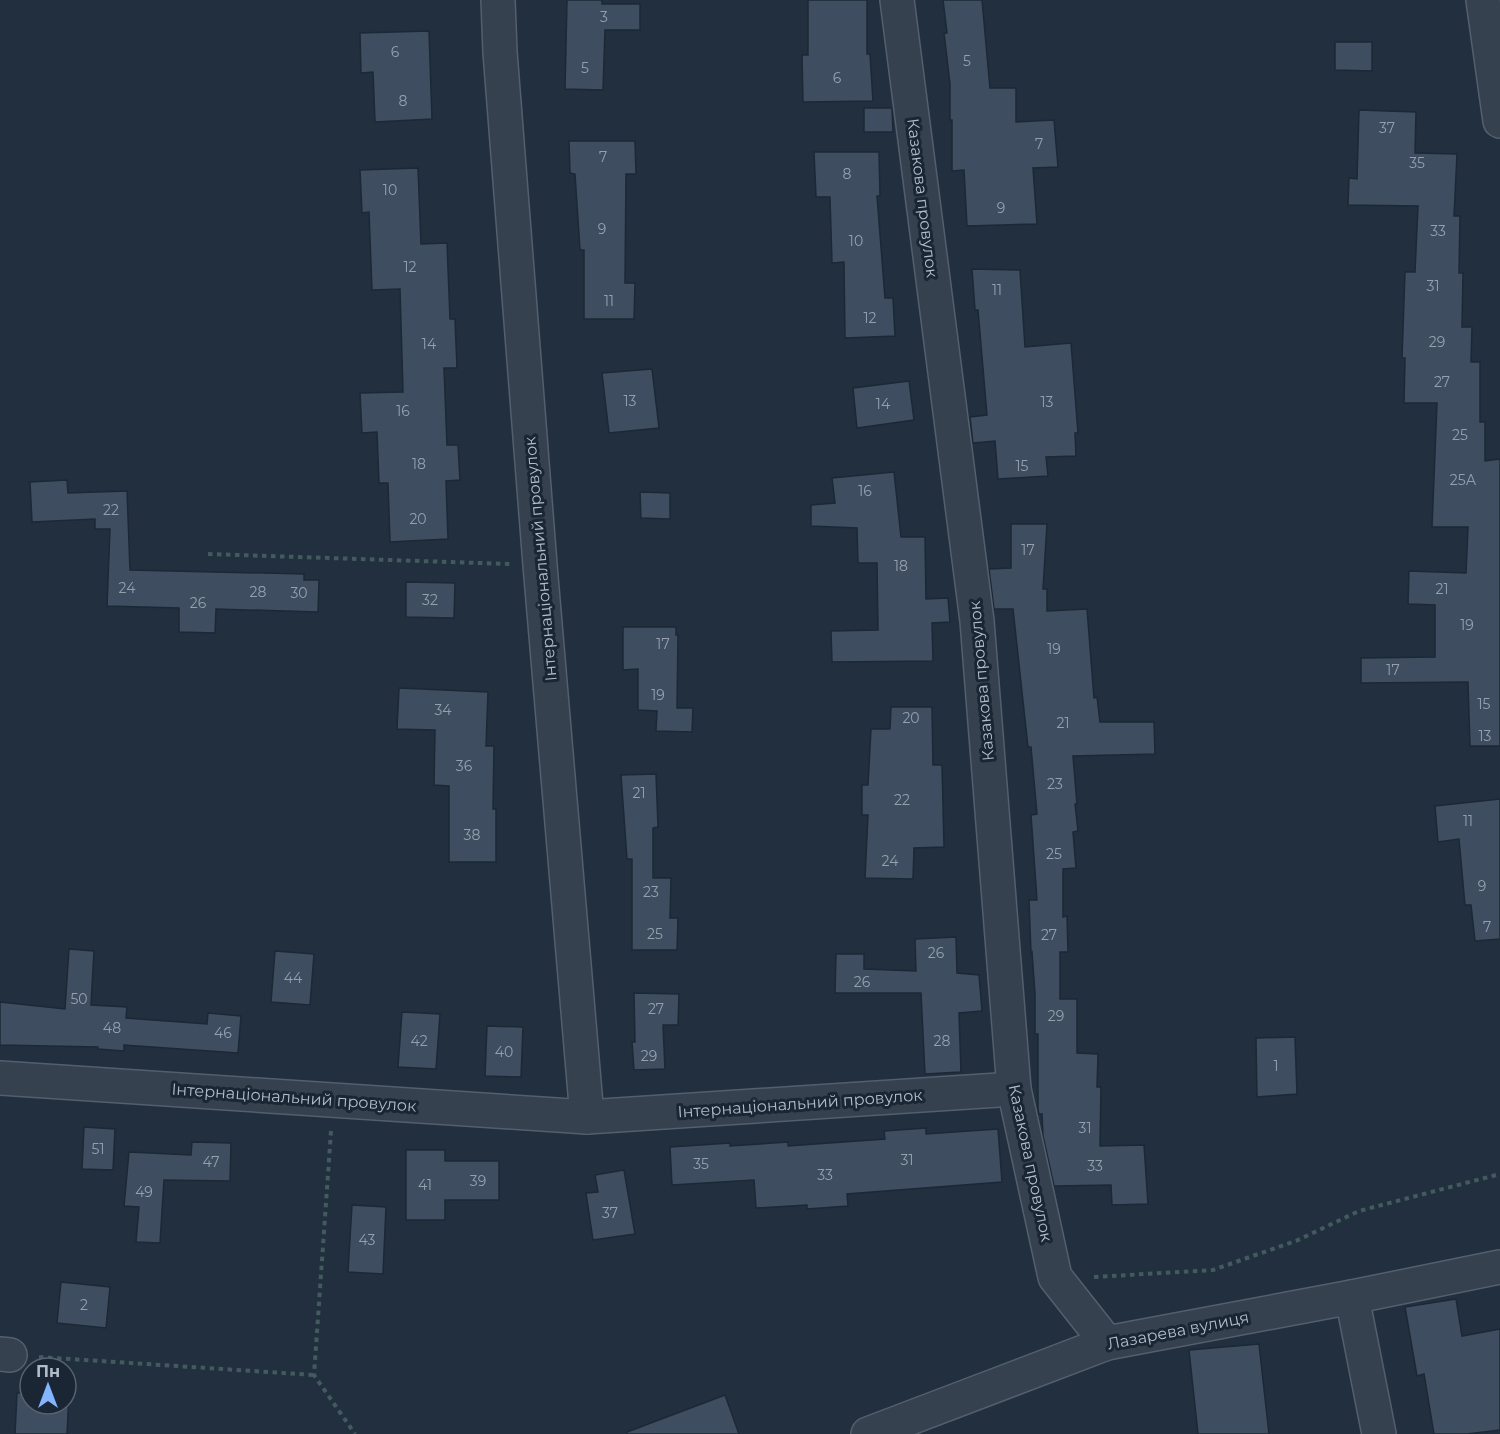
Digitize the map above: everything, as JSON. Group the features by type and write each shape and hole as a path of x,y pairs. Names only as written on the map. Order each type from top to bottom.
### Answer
{"street":[{"name":"Інтернаціональний провулок","path":"498,0 500,52 540,565 587,1117"},
{"name":"Казакова провулок","path":"897,0 977,621 1014,1089 1055,1276 1107,1342"},
{"path":"1483,0 1500,120"},
{"name":"Інтернаціональний провулок","path":"0,1078 587,1117 1014,1089"},
{"name":"Лазарева вулиця","path":"868,1434 1107,1342 1500,1267"},
{"path":"1352,1297 1379,1434"}],"path":[{"path":"208,554 540,565"},
{"path":"333,1100 314,1375 356,1434"},
{"path":"1055,1276 1213,1270 1298,1240 1359,1211 1500,1174"},
{"path":"5,1354 314,1375"}],"building":[{"path":"567,0 602,0 602,4 640,4 640,30 605,30 603,90 565,89"},
{"path":"808,0 867,0 867,54 870,54 873,101 803,102 802,55 808,55"},
{"path":"943,0 982,0 990,88 1016,88 1016,122 1054,120 1058,167 1033,168 1037,224 967,226 964,170 952,171 952,120 950,120 950,84"},
{"path":"429,31 432,119 375,122 373,72 361,73 360,33"},
{"path":"1335,42 1372,42 1372,71 1335,70"},
{"path":"864,108 892,108 893,132 864,132"},
{"path":"1359,110 1416,112 1415,153 1457,154 1454,216 1460,216 1459,273 1463,273 1462,327 1472,327 1471,362 1480,362 1480,422 1485,422 1485,461 1500,459 1500,746 1470,746 1468,682 1361,683 1361,658 1435,657 1435,605 1408,604 1409,571 1466,573 1468,527 1432,527 1437,403 1404,403 1405,358 1402,358 1405,272 1415,272 1418,206 1348,205 1349,178 1357,179"},
{"path":"569,141 635,141 636,174 626,174 625,283 635,283 634,319 584,319 584,250 580,250 575,174 570,173"},
{"path":"814,152 879,152 880,196 877,196 885,298 893,298 895,336 845,338 844,262 832,263 830,197 816,197"},
{"path":"418,168 421,244 447,243 450,319 455,319 457,368 444,368 447,445 458,445 460,480 446,481 448,539 390,542 388,483 379,483 377,432 362,433 360,393 403,392 400,289 372,290 369,212 362,213 360,170"},
{"path":"972,269 1020,270 1025,347 1071,343 1078,433 1075,433 1076,456 1046,457 1048,476 998,479 995,441 973,443 970,417 987,415"},
{"path":"652,369 659,428 609,433 602,373"},
{"path":"909,381 914,420 857,428 853,388"},
{"path":"894,472 901,537 925,537 926,599 948,598 950,622 932,623 933,661 832,662 831,631 878,630 877,563 858,563 857,528 811,526 811,505 835,503 832,478"},
{"path":"67,480 68,493 127,491 130,570 304,574 304,580 319,580 318,612 216,609 215,633 179,632 179,608 107,606 110,529 95,529 95,519 32,522 30,482"},
{"path":"640,492 670,493 670,519 641,518"},
{"path":"1011,524 1047,524 1043,589 1047,589 1047,611 1087,609 1094,698 1097,697 1100,722 1154,722 1155,754 1073,756 1078,831 1073,832 1076,868 1063,869 1063,917 1067,916 1068,952 1060,952 1060,999 1077,999 1077,1053 1098,1054 1097,1087 1101,1087 1100,1146 1144,1145 1148,1204 1112,1205 1111,1185 1054,1186 1043,1136 1042,1114 1039,1114 1038,1110 1038,1034 1035,1034 1029,900 1037,900 1031,815 1037,814 1031,747 1028,747 1013,609 994,609 989,569 1011,568"},
{"path":"406,582 455,583 454,618 406,617"},
{"path":"623,627 676,627 676,635 678,635 677,708 693,708 692,732 656,731 657,711 638,710 638,669 623,670"},
{"path":"399,688 488,692 486,746 494,746 493,809 496,809 496,862 449,862 449,786 434,785 435,730 397,729"},
{"path":"891,707 932,707 933,765 942,765 944,847 914,848 913,879 865,878 868,815 862,815 862,785 868,785 871,729 890,729"},
{"path":"656,774 658,827 653,828 653,878 671,878 670,918 678,918 677,950 632,950 632,859 627,859 621,775"},
{"path":"1500,799 1500,939 1475,941 1471,905 1465,905 1459,839 1438,842 1435,806"},
{"path":"956,937 957,973 979,975 982,1011 959,1013 961,1072 925,1074 921,993 835,993 836,954 864,954 864,969 916,971 915,939"},
{"path":"69,949 94,951 91,1005 127,1007 126,1018 207,1024 208,1013 241,1016 238,1053 124,1045 124,1051 98,1049 98,1047 0,1045 0,1002 65,1009"},
{"path":"275,951 314,954 310,1005 271,1002"},
{"path":"634,993 679,994 678,1025 663,1025 665,1069 634,1070 632,1042 635,1042"},
{"path":"402,1012 440,1014 436,1069 398,1067"},
{"path":"487,1026 523,1027 521,1077 485,1076"},
{"path":"1295,1037 1297,1094 1257,1097 1256,1038"},
{"path":"84,1127 115,1129 113,1170 82,1169"},
{"path":"926,1128 926,1134 998,1129 1002,1182 847,1194 848,1206 807,1209 807,1205 756,1208 754,1180 672,1185 670,1147 788,1142 788,1146 885,1139 884,1131"},
{"path":"192,1142 231,1143 230,1181 164,1180 160,1243 136,1242 139,1207 124,1206 129,1152 191,1155"},
{"path":"406,1150 445,1150 445,1161 499,1161 499,1200 445,1200 445,1220 406,1220"},
{"path":"624,1170 635,1234 593,1240 586,1193 598,1192 595,1175"},
{"path":"352,1205 386,1207 383,1274 348,1272"},
{"path":"61,1282 110,1287 106,1328 57,1323"},
{"path":"1456,1299 1462,1336 1500,1329 1500,1430 1467,1434 1434,1434 1424,1374 1417,1376 1405,1307"},
{"path":"1259,1344 1269,1434 1198,1434 1189,1350"},
{"path":"17,1393 18,1416 68,1416 67,1434 15,1434"},
{"path":"725,1395 739,1434 627,1434 627,1432"}]}
